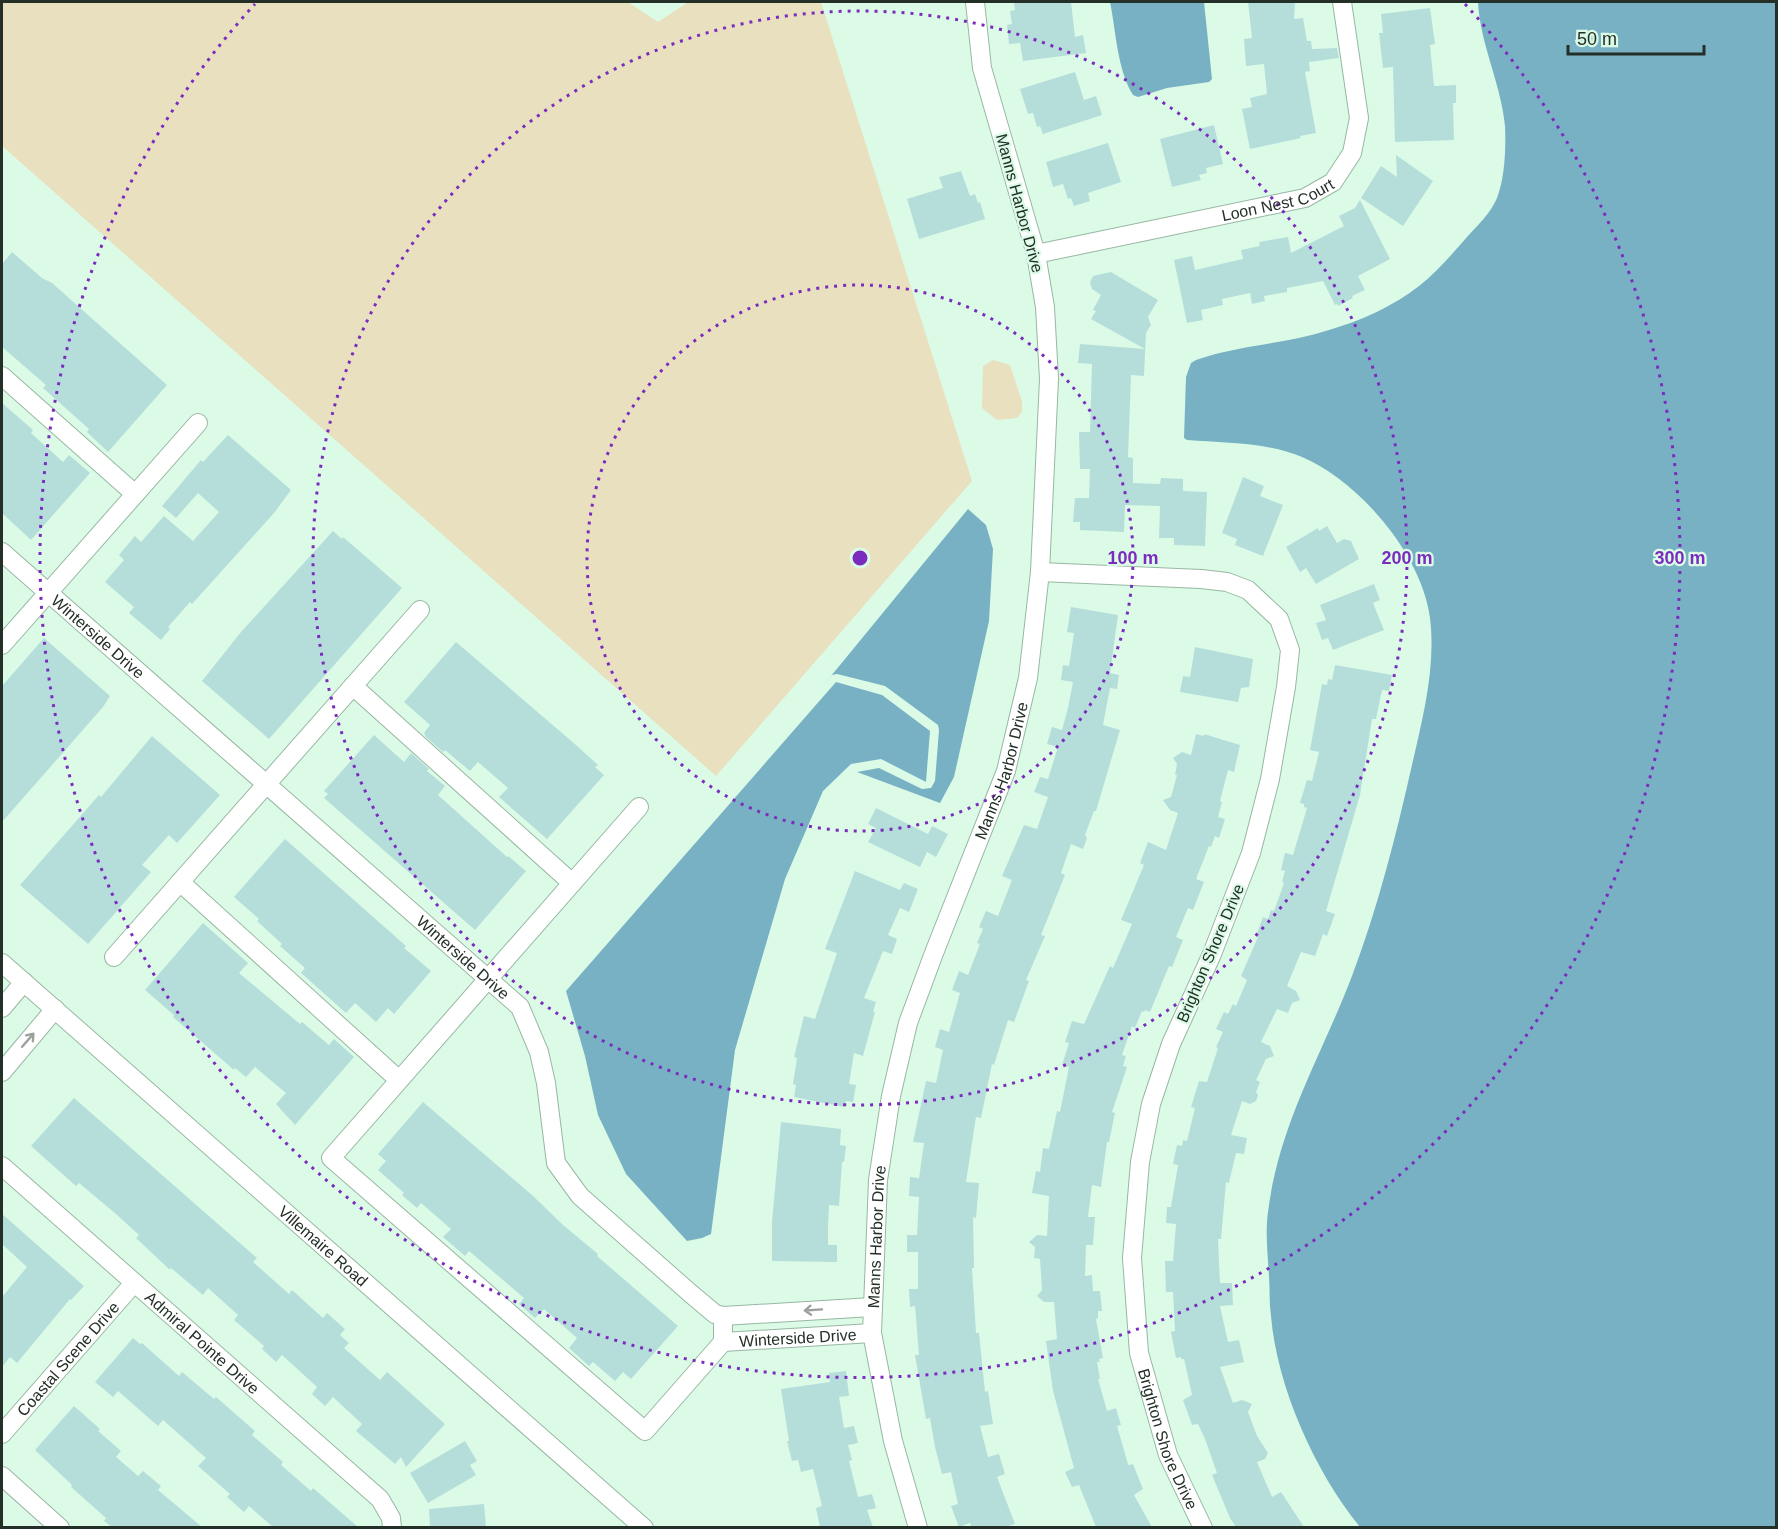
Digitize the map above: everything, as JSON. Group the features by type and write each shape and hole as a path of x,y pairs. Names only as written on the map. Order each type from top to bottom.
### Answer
{"street":[{"name":"Manns Harbor Drive","path":"918,1527 893,1441 872,1333 878,1180 891,1096 908,1023 1006,771 1028,678 1040,572 1049,379 1045,308 1036,254 982,68 975,2"},
{"name":"Loon Nest Court","path":"1036,254 1305,198 1333,182 1352,153 1359,118 1342,2"},
{"path":"2,376 135,494"},
{"path":"2,645 198,423"},
{"name":"Winterside Drive","path":"2,552 520,1007 539,1052 546,1083 556,1163 580,1196 690,1293 716,1314 723,1316 872,1307"},
{"name":"Brighton Shore Drive","path":"1040,572 1190,578 1227,582 1248,590 1279,619 1290,650 1270,779 1251,853 1212,954 1171,1044 1151,1104 1140,1162 1132,1258 1139,1353 1168,1455 1203,1527"},
{"path":"114,957 420,610"},
{"path":"353,686 572,883"},
{"path":"639,807 332,1158 645,1431 723,1342 723,1316"},
{"path":"180,882 399,1080"},
{"name":"Villemaire Road","path":"2,963 644,1527"},
{"path":"2,1008 24,982"},
{"path":"2,1072 55,1009"},
{"name":"Admiral Pointe Drive","path":"2,1166 380,1499 391,1518 392,1527"},
{"name":"Coastal Scene Drive","path":"2,1434 134,1283"},
{"name":"Winterside Drive","path":"723,1342 872,1333"},
{"path":"2,1476 60,1527"}],"shaded area":[{"path":"2,2 628,2 658,22 688,2 821,2 972,481 716,776 2,146"},
{"path":"993,360 1010,365 1022,401 1022,412 1017,418 997,420 982,408 983,366"}],"water":[{"path":"1110,2 1204,2 1212,79 1209,82 1167,88 1138,97 1133,95 1120,62"},
{"path":"1478,2 1776,2 1776,1527 1360,1527 1328,1481 1301,1428 1281,1371 1275,1343 1270,1306 1267,1237 1273,1180 1281,1149 1302,1091 1352,976 1386,871 1406,792 1427,692 1431,655 1430,618 1425,594 1401,546 1384,523 1345,483 1324,468 1289,452 1260,446 1184,438 1186,377 1191,363 1196,360 1229,351 1313,335 1353,322 1388,306 1432,275 1487,214 1497,198 1502,181 1505,126 1503,110 1482,33"},
{"path":"968,509 986,525 993,549 989,621 954,777 940,803 857,772 879,768 922,789 931,788 935,781 938,725 885,686 837,674 832,675 822,687"},
{"path":"836,682 882,695 930,731 926,782 881,759 851,764 823,791 785,879 735,1050 711,1234 687,1241 626,1174 598,1115 585,1056 566,991"}],"building":[{"path":"1071,2 1075,37 1083,35 1086,53 1023,61 1020,43 1009,44 1007,25 1012,24 1010,11 1015,10 1014,3"},
{"path":"1248,2 1295,2 1294,19 1303,18 1307,41 1311,41 1312,49 1337,48 1339,58 1309,62 1310,71 1305,72 1316,133 1250,149 1242,109 1252,107 1250,98 1267,94 1264,64 1246,66 1244,39 1252,38"},
{"path":"1430,8 1435,44 1430,45 1434,86 1456,85 1456,103 1453,103 1454,140 1395,142 1393,67 1383,68 1379,33 1383,33 1381,14"},
{"path":"1075,72 1084,100 1096,96 1102,115 1043,134 1040,126 1037,127 1033,113 1028,114 1020,89"},
{"path":"1214,125 1223,164 1206,168 1207,173 1199,175 1201,180 1172,187 1160,139"},
{"path":"1108,143 1121,182 1088,193 1090,201 1074,206 1071,198 1068,199 1063,184 1053,187 1046,162"},
{"path":"1396,155 1433,181 1403,226 1361,198 1381,166 1397,177"},
{"path":"961,171 970,196 975,194 978,203 980,202 985,219 919,239 907,199 943,188 939,177"},
{"path":"1360,200 1390,259 1358,276 1365,290 1338,306 1335,305 1323,281 1287,288 1287,292 1264,296 1265,301 1252,304 1250,293 1222,299 1223,305 1201,310 1203,320 1187,323 1174,260 1192,256 1195,270 1243,259 1241,250 1260,246 1259,242 1288,237 1291,253 1344,226 1339,216 1355,208"},
{"path":"12,252 42,278 52,283 167,385 108,452 87,432 89,429 43,388 46,385 2,347 2,264"},
{"path":"1111,272 1158,300 1148,317 1151,325 1146,333 1144,376 1131,375 1128,457 1133,458 1133,483 1160,484 1161,478 1183,479 1183,491 1207,492 1205,546 1174,545 1174,538 1159,538 1160,506 1125,505 1124,532 1080,530 1080,522 1073,522 1075,498 1089,498 1090,469 1080,469 1079,432 1090,432 1092,364 1078,363 1080,344 1145,349 1091,319 1101,295 1092,289 1090,282 1093,276"},
{"path":"2,403 33,430 31,433 63,462 69,455 90,473 31,540 2,513"},
{"path":"228,435 291,490 274,513 192,604 190,602 168,627 170,629 161,640 129,613 134,607 105,582 124,560 119,555 135,536 141,542 164,516 193,541 219,512 198,493 176,518 162,506 201,460 203,462"},
{"path":"1243,477 1264,486 1260,496 1283,505 1263,556 1235,545 1237,539 1222,533"},
{"path":"1327,526 1337,543 1344,539 1351,541 1359,559 1316,584 1306,568 1300,572 1286,547 1318,528 1319,531"},
{"path":"333,531 402,588 269,739 202,681 241,632"},
{"path":"1374,584 1380,600 1373,603 1384,630 1333,650 1328,638 1322,640 1316,623 1326,620 1320,605"},
{"path":"1071,607 1118,615 1110,673 1119,675 1117,689 1110,688 1103,725 1120,730 1096,811 1094,811 1085,835 1087,838 1083,849 1071,844 1061,873 1065,875 1041,935 1045,936 1026,980 1029,981 1014,1022 1008,1020 994,1065 992,1064 981,1118 976,1117 966,1182 979,1183 976,1218 973,1217 974,1268 972,1268 976,1333 979,1333 985,1392 988,1391 993,1424 980,1426 988,1457 999,1454 1005,1474 997,1477 1015,1524 1005,1527 972,1527 970,1523 959,1527 951,1506 958,1504 951,1472 942,1474 930,1418 926,1419 915,1355 919,1355 915,1306 910,1307 909,1289 918,1289 918,1252 907,1252 907,1235 917,1235 919,1197 909,1196 910,1177 919,1178 924,1143 913,1142 926,1081 936,1083 943,1050 935,1047 940,1029 949,1032 960,993 952,990 959,971 968,975 980,944 977,943 983,929 979,927 986,911 998,916 1012,880 1002,876 1024,825 1037,829 1048,797 1034,792 1040,777 1048,779 1058,747 1047,744 1052,727 1062,730 1068,708 1073,682 1061,680 1063,665 1069,666 1074,633 1067,632"},
{"path":"44,638 110,696 103,707 2,822 2,686"},
{"path":"456,642 576,745 598,765 595,767 604,775 547,839 499,797 508,788 478,762 470,771 426,737 424,733 430,725 404,702"},
{"path":"1195,647 1253,659 1249,687 1241,688 1238,702 1180,692 1183,676 1190,677"},
{"path":"1335,665 1392,675 1389,691 1382,690 1376,719 1372,719 1360,795 1326,911 1335,914 1327,936 1323,934 1315,956 1301,952 1287,986 1296,991 1300,1000 1292,1003 1288,1013 1277,1009 1261,1042 1270,1046 1274,1056 1266,1059 1256,1080 1260,1082 1256,1092 1258,1095 1256,1101 1250,1104 1242,1101 1231,1135 1247,1138 1244,1154 1236,1153 1229,1183 1226,1182 1221,1239 1218,1239 1220,1283 1232,1283 1233,1305 1220,1306 1228,1342 1239,1340 1244,1362 1220,1367 1233,1403 1242,1400 1252,1404 1248,1412 1257,1436 1268,1453 1265,1459 1257,1462 1272,1497 1281,1492 1304,1527 1236,1527 1212,1475 1217,1473 1205,1439 1198,1424 1192,1425 1183,1400 1192,1395 1184,1359 1176,1358 1171,1332 1175,1331 1173,1292 1166,1292 1165,1261 1173,1261 1176,1224 1166,1223 1167,1207 1171,1207 1178,1165 1173,1164 1177,1145 1182,1146 1183,1140 1187,1141 1195,1108 1191,1107 1199,1081 1207,1082 1218,1048 1216,1047 1223,1032 1216,1029 1224,1012 1228,1014 1233,1004 1236,1006 1247,980 1241,976 1258,937 1256,936 1263,917 1268,919 1271,910 1274,911 1284,883 1282,882 1285,871 1281,870 1285,853 1293,855 1307,808 1300,803 1307,780 1312,781 1319,752 1310,750 1322,684 1327,685 1328,679 1332,680"},
{"path":"1196,734 1204,736 1204,734 1240,745 1234,772 1228,770 1220,801 1222,802 1218,817 1225,819 1219,838 1215,836 1211,847 1209,846 1196,879 1204,882 1193,910 1188,908 1176,937 1183,940 1172,967 1169,966 1150,1012 1142,1011 1135,1028 1132,1026 1122,1055 1126,1056 1123,1066 1127,1067 1112,1112 1115,1113 1109,1142 1107,1142 1101,1187 1092,1185 1088,1217 1095,1217 1093,1245 1086,1245 1085,1276 1092,1275 1093,1291 1100,1291 1102,1311 1098,1311 1096,1319 1103,1358 1097,1362 1100,1379 1098,1379 1107,1411 1116,1408 1121,1425 1117,1426 1128,1465 1133,1464 1143,1489 1134,1495 1152,1527 1096,1527 1079,1485 1072,1487 1065,1472 1074,1468 1053,1391 1046,1341 1057,1339 1054,1302 1044,1302 1037,1296 1042,1290 1040,1259 1034,1258 1035,1247 1029,1242 1037,1235 1047,1236 1049,1196 1032,1193 1036,1171 1040,1172 1043,1148 1049,1149 1057,1111 1060,1112 1069,1067 1062,1065 1069,1043 1065,1042 1072,1021 1084,1024 1110,966 1113,968 1132,924 1121,920 1144,865 1140,863 1148,842 1166,850 1178,813 1170,810 1163,800 1171,797 1177,775 1175,775 1177,764 1173,758 1182,752 1191,755"},
{"path":"374,735 404,762 411,753 429,769 427,771 445,786 438,795 507,857 526,871 475,930 324,798 328,794 324,791"},
{"path":"152,736 220,795 177,843 169,835 142,865 151,872 88,944 20,885 99,795 101,797"},
{"path":"876,808 928,834 932,826 948,834 936,857 927,852 920,867 868,842 876,828 868,824"},
{"path":"285,839 431,971 394,1014 388,1008 376,1022 355,1003 346,1013 301,973 305,968 280,946 282,944 257,921 259,919 234,897"},
{"path":"855,871 900,890 904,883 918,889 909,912 900,908 888,935 897,939 892,954 883,951 864,998 876,1002 873,1012 875,1012 863,1056 854,1053 849,1084 856,1085 853,1102 846,1101 844,1107 794,1097 796,1085 793,1084 797,1058 794,1057 804,1016 815,1019 837,953 825,949"},
{"path":"203,923 248,963 239,973 300,1024 302,1022 329,1045 334,1039 354,1057 295,1125 276,1104 286,1093 255,1067 246,1077 235,1068 234,1070 145,990"},
{"path":"74,1098 257,1258 253,1262 289,1294 292,1290 323,1318 327,1313 345,1329 340,1335 349,1343 344,1348 380,1380 387,1372 445,1424 406,1467 401,1457 395,1464 356,1431 362,1424 333,1397 325,1406 312,1394 317,1387 282,1355 276,1362 262,1349 264,1346 234,1320 238,1315 208,1288 203,1295 171,1268 170,1270 136,1238 139,1235 116,1214 79,1183 76,1186 31,1146"},
{"path":"423,1102 532,1195 598,1254 597,1256 678,1326 631,1379 623,1372 615,1381 593,1362 589,1366 569,1348 577,1338 544,1309 535,1318 519,1304 524,1298 469,1251 465,1256 443,1237 451,1229 421,1203 417,1208 378,1170 386,1161 378,1154"},
{"path":"781,1122 841,1129 840,1145 846,1146 844,1162 842,1162 839,1206 829,1205 828,1227 828,1245 837,1245 837,1262 772,1261 772,1222"},
{"path":"2,1214 84,1286 70,1299 17,1363 10,1357 2,1367 2,1297 27,1267 2,1244"},
{"path":"133,1338 140,1344 142,1343 179,1376 182,1372 214,1399 216,1397 255,1431 252,1435 283,1462 281,1465 311,1491 313,1488 358,1527 273,1527 249,1506 244,1512 227,1497 230,1494 198,1466 206,1458 163,1420 158,1426 118,1391 113,1397 95,1382"},
{"path":"846,1371 849,1396 839,1397 844,1428 854,1426 858,1443 848,1445 852,1460 849,1461 858,1497 872,1494 876,1508 867,1510 873,1527 820,1527 816,1508 822,1506 813,1469 801,1472 798,1460 792,1461 787,1441 789,1441 781,1389 830,1382 829,1373"},
{"path":"74,1406 121,1451 116,1457 138,1476 143,1471 161,1486 158,1490 202,1527 112,1527 104,1521 106,1518 71,1487 72,1485 35,1450"},
{"path":"465,1441 477,1461 470,1465 476,1475 428,1503 410,1473"},
{"path":"484,1504 486,1527 430,1527 429,1509"}]}
